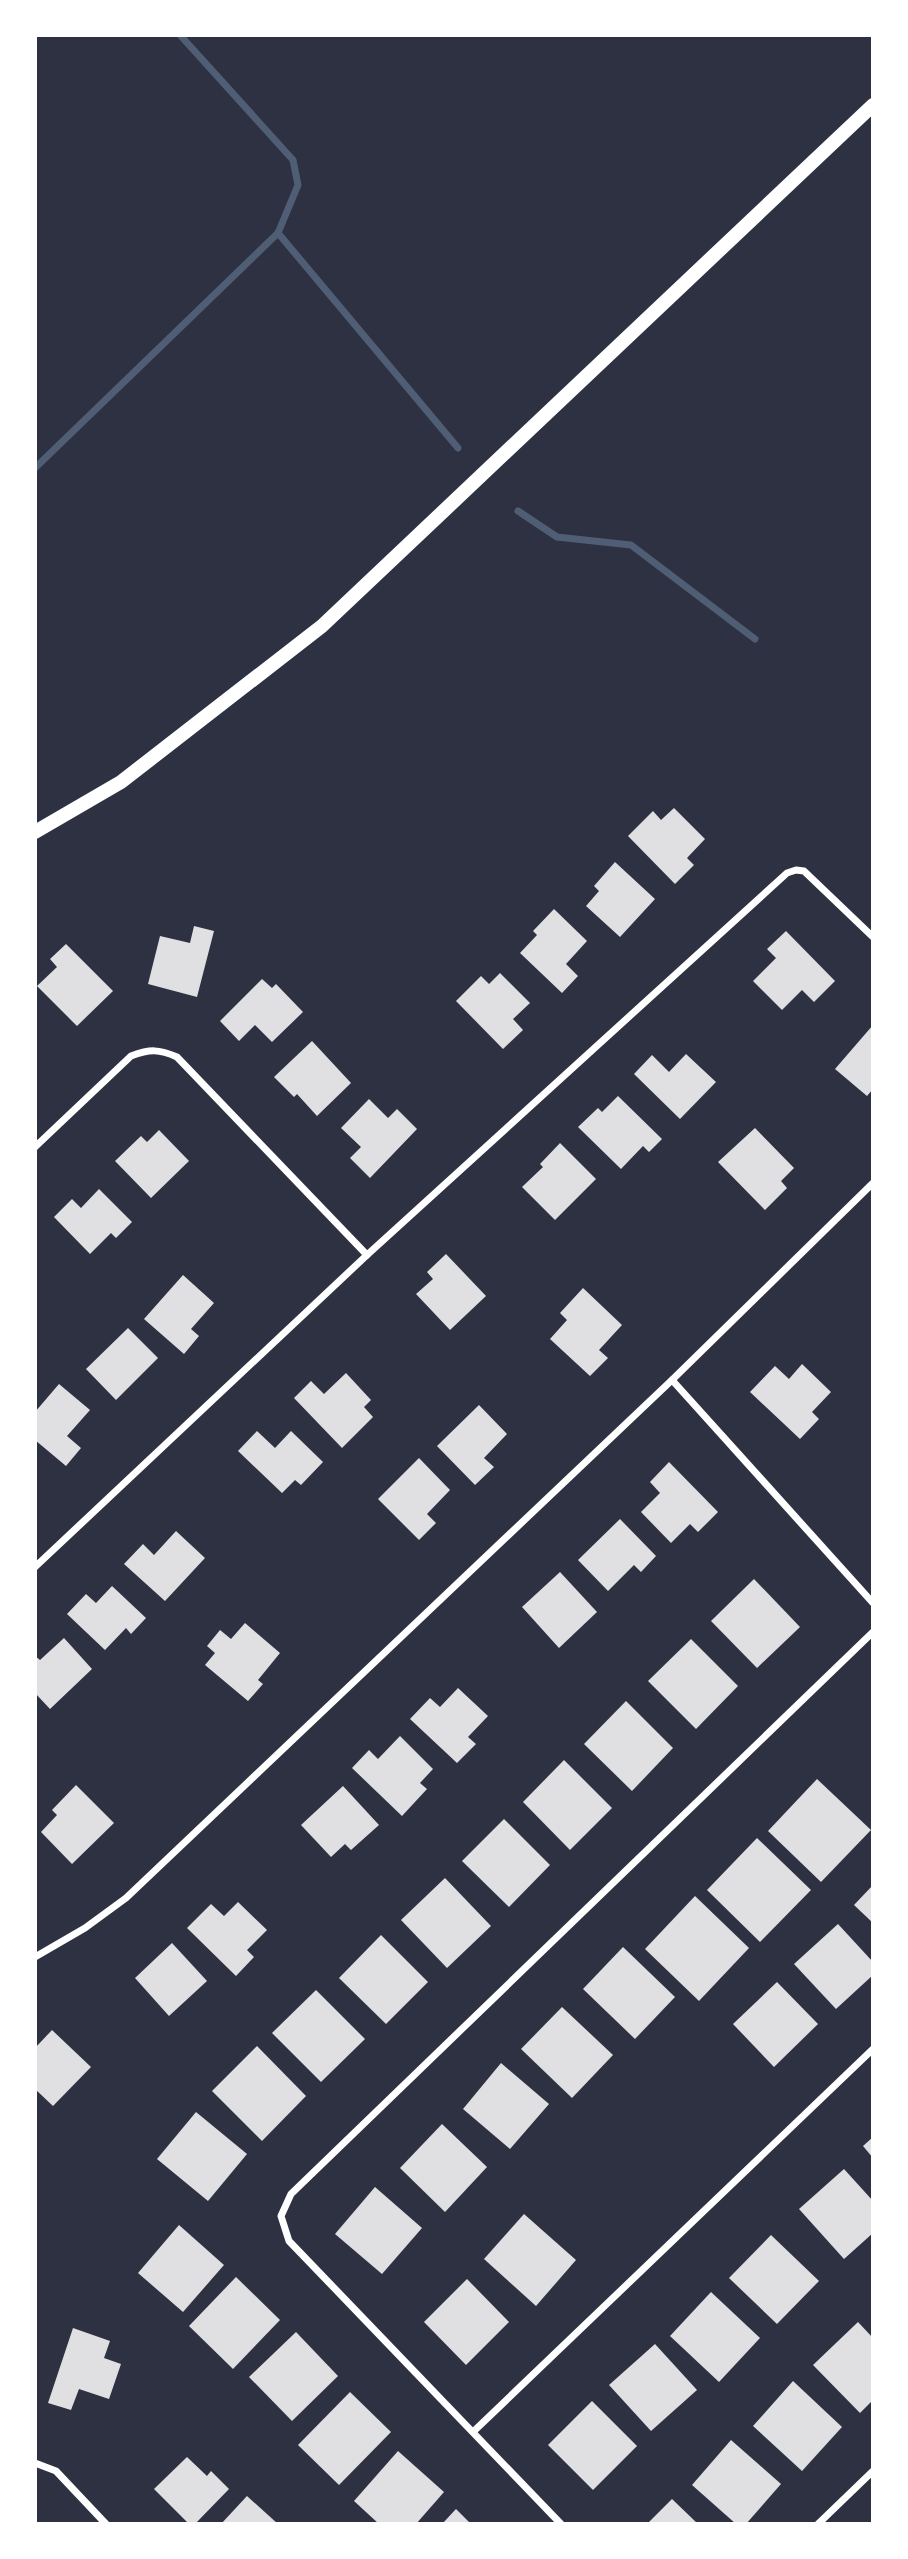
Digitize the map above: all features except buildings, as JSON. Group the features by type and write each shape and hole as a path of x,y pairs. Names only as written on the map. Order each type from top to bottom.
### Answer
{"main road":[{"path":"35,832 121,782 322,626 873,105"}],"street":[{"path":"35,1567 367,1255 787,873 804,871 873,937"},
{"path":"35,1147 131,1056 149,1049 163,1050 177,1057 367,1255"},
{"path":"35,1957 85,1928 126,1898 672,1380 873,1183"},
{"path":"672,1380 873,1603"},
{"path":"561,2524 289,2241 281,2216 291,2194 873,1632"},
{"path":"474,2431 873,2049"},
{"path":"35,2463 56,2471 106,2524"},
{"path":"818,2524 873,2471"}],"waterway":[{"path":"35,468 278,233 298,185 293,160 180,35"},
{"path":"278,233 458,448"},
{"path":"518,511 557,537 631,545 755,639"}]}
